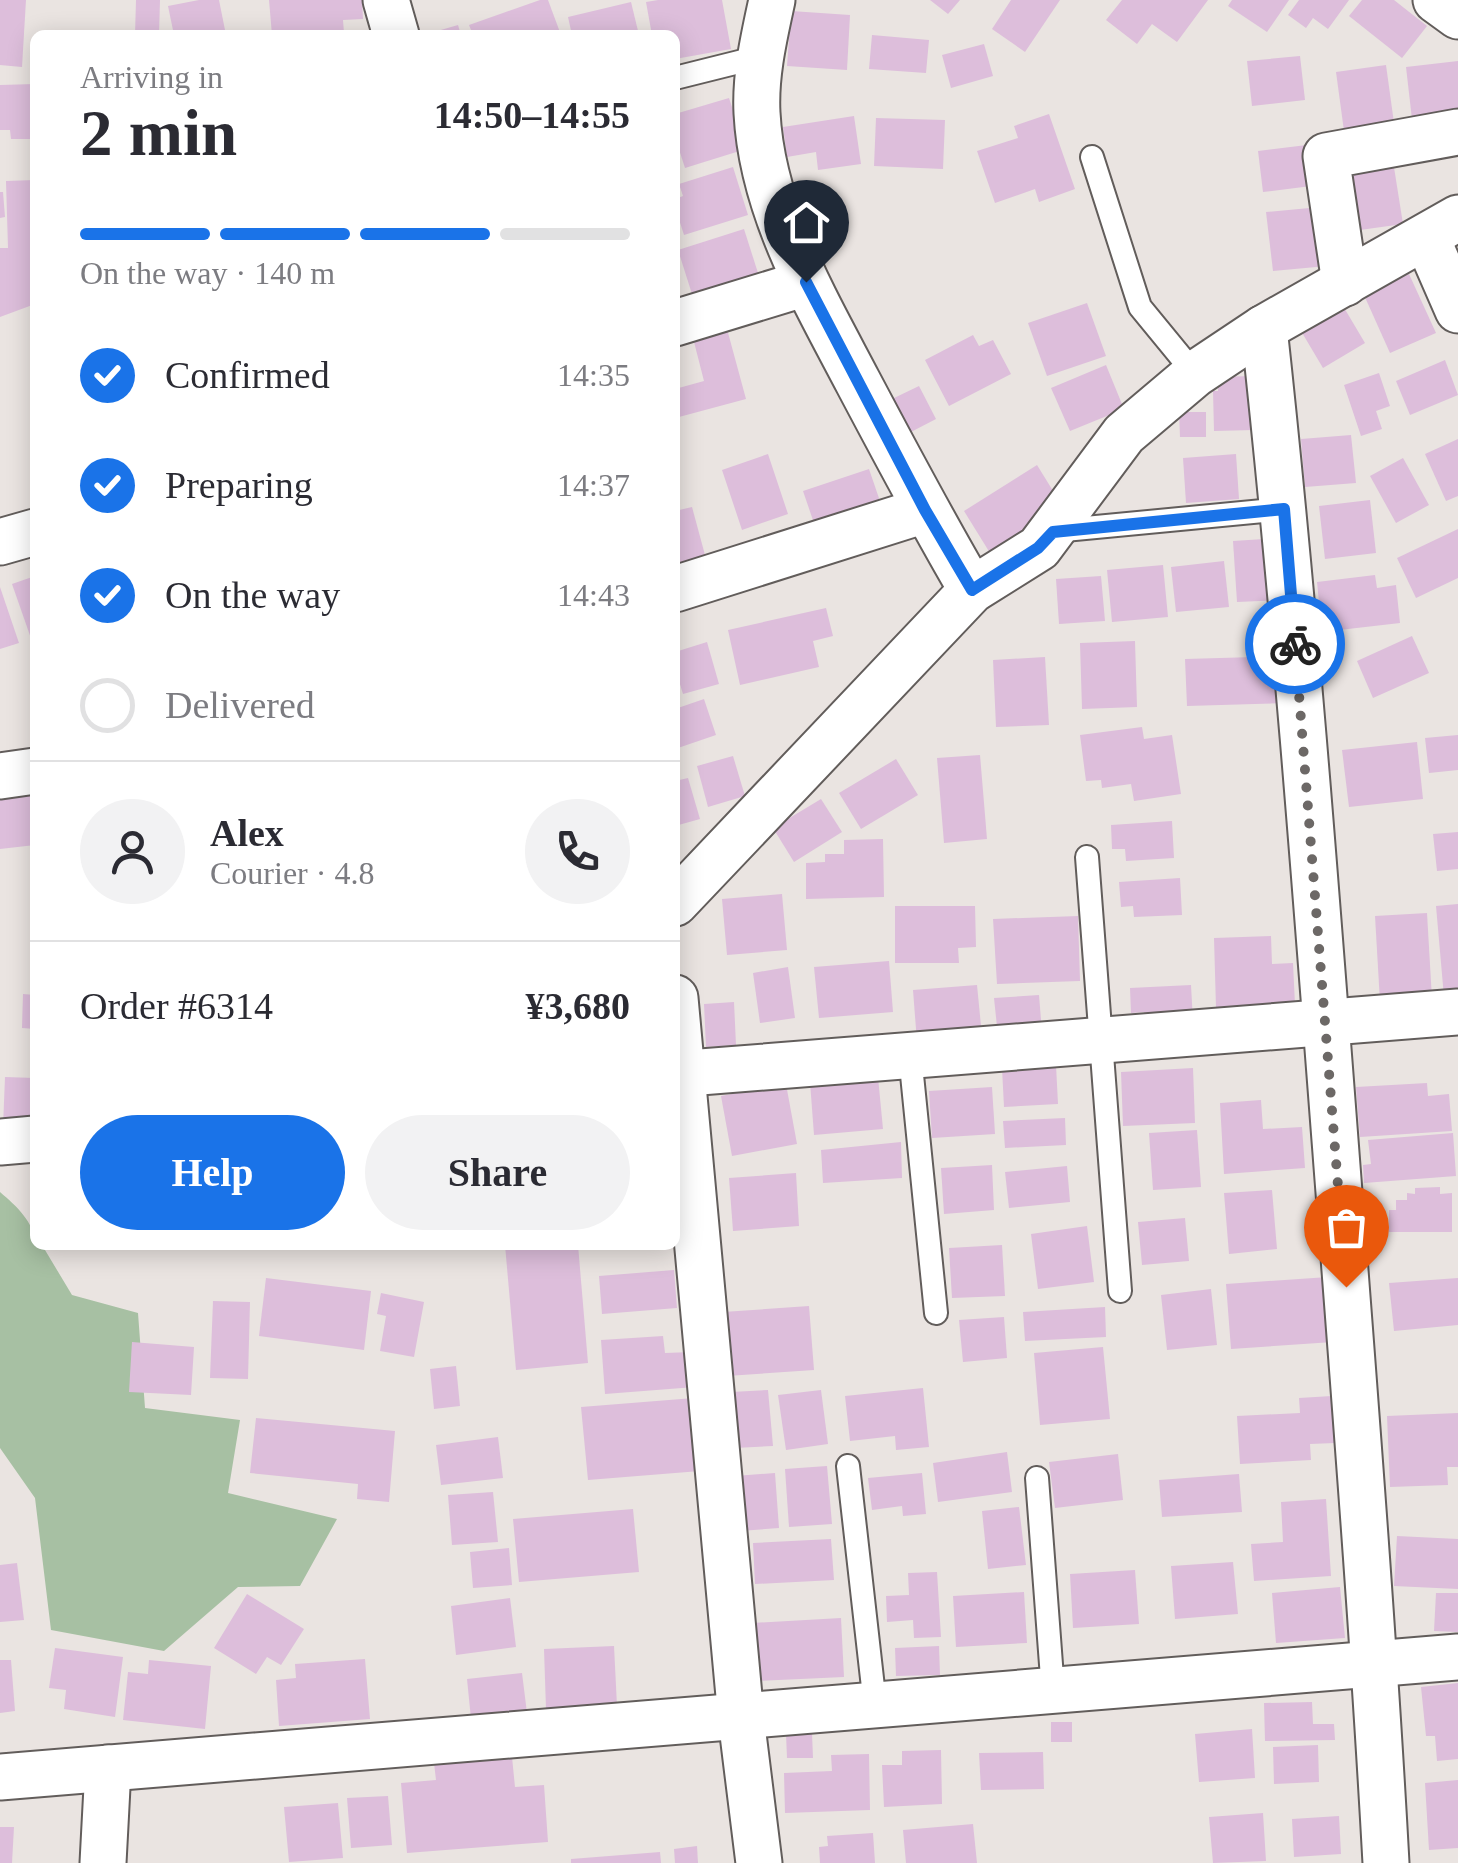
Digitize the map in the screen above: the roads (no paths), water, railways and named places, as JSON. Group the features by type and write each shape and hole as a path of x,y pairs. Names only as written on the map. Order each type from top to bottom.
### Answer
{"street":[{"path":"386,0 395,30"},
{"path":"772,0 759,56 756,111 772,200 806,282 925,510 972,590"},
{"path":"1436,0 1458,16"},
{"path":"1344,283 1326,156 1458,132"},
{"path":"680,898 972,590 1038,548 1124,434 1196,374 1264,328 1442,228 1458,310"},
{"path":"680,321 806,282"},
{"path":"1264,328 1284,509 1326,1023 1375,1665 1386,1863"},
{"path":"680,587 925,510"},
{"path":"0,542 30,533"},
{"path":"0,776 30,772"},
{"path":"680,1073 1458,1012"},
{"path":"680,1084 740,1718 758,1863"},
{"path":"0,1142 30,1139"},
{"path":"0,1777 1458,1657"},
{"path":"103,1863 108,1768"}],"lane":[{"path":"680,77 759,56"},
{"path":"1092,157 1140,307 1196,374"},
{"path":"1053,532 1284,509"},
{"path":"1087,857 1120,1291"},
{"path":"910,1055 936,1313"},
{"path":"848,1466 875,1706"},
{"path":"1037,1478 1053,1691"}]}
